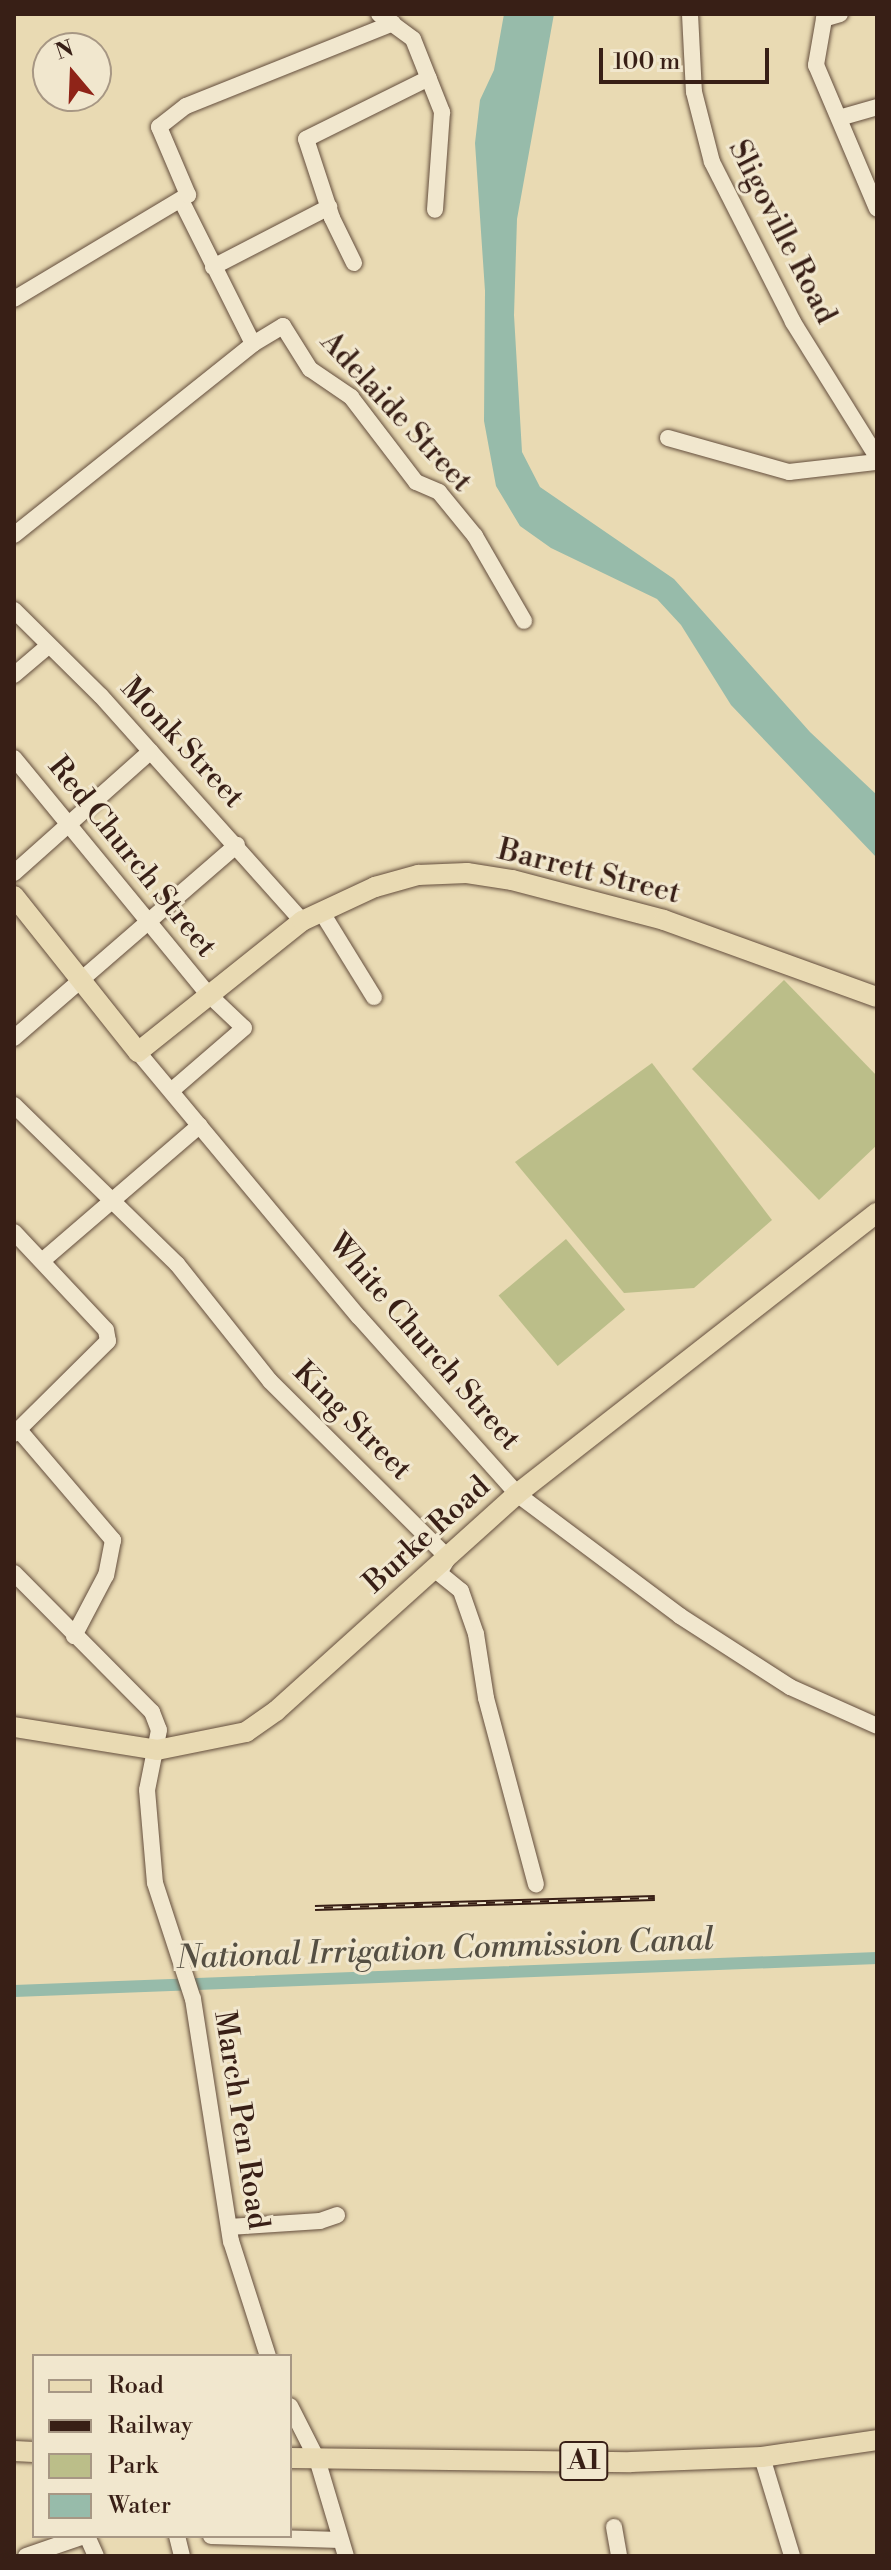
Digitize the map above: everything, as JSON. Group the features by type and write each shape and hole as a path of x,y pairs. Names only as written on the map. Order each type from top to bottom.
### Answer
{"main road":[{"name":"Barrett Street","path":"138,1052 206,992 302,921 397,879 418,875 467,873 512,880 664,920 877,997"},
{"name":"White Church Street","path":"14,896 138,1052"},
{"name":"Burke Road","path":"14,1727 157,1750 246,1732 276,1711 517,1494 877,1213"},
{"name":"A1","path":"292,2458 631,2462 762,2457 877,2440"}],"street":[{"name":"Sligoville Road","path":"690,14 697,114 712,162 793,322 877,459"},
{"path":"840,14 824,19 815,56 877,209"},
{"path":"14,299 188,195 159,127 186,106 386,18 413,39 442,112 435,210"},
{"path":"354,263 329,207 306,139 429,78"},
{"path":"839,118 877,107"},
{"path":"181,200 253,344"},
{"path":"213,267 329,207"},
{"name":"Adelaide Street","path":"14,535 253,344 283,326 310,369 351,397 416,482 439,492 475,536 524,621"},
{"path":"668,438 789,472 877,459"},
{"name":"Monk Street","path":"14,610 151,751 302,921"},
{"path":"14,675 47,647"},
{"path":"14,873 151,751"},
{"name":"Red Church Street","path":"14,758 206,992 244,1028 171,1091"},
{"path":"14,1038 79,976 237,845"},
{"path":"321,911 374,997"},
{"name":"White Church Street","path":"138,1052 359,1317 517,1494 729,1648 790,1687 877,1726"},
{"name":"King Street","path":"14,1105 177,1264 270,1381 448,1558 439,1573 461,1591 476,1634 486,1698 536,1884"},
{"path":"42,1261 111,1197 200,1125"},
{"path":"14,1232 106,1330 108,1341 16,1432 113,1540 106,1575 74,1636"},
{"path":"14,1573 152,1712 159,1730 157,1750"},
{"name":"March Pen Road","path":"157,1750 147,1790 155,1883 193,1999 229,2227 244,2292 267,2354"},
{"path":"229,2227 320,2221 337,2215"},
{"path":"233,2538 343,2548 317,2459 292,2410"},
{"path":"762,2457 785,2554"},
{"path":"614,2527 619,2556"},
{"path":"26,2556 79,2538"},
{"path":"86,2538 96,2556"}],"green space":[{"path":"784,980 877,1076 877,1145 819,1200 692,1069"},
{"path":"652,1063 772,1220 694,1288 624,1293 515,1162"},
{"path":"566,1239 625,1309 558,1366 499,1296"}],"water":[{"path":"504,14 554,14 517,219 514,315 522,452 540,487 674,579 810,732 877,795 877,858 731,705 681,625 657,599 551,548 520,526 496,486 484,421 485,291 475,143 480,100 494,70"}],"waterway":[{"name":"National Irrigation Commission Canal","path":"14,1991 877,1958"}],"railway":[{"path":"315,1908 655,1898"}]}
